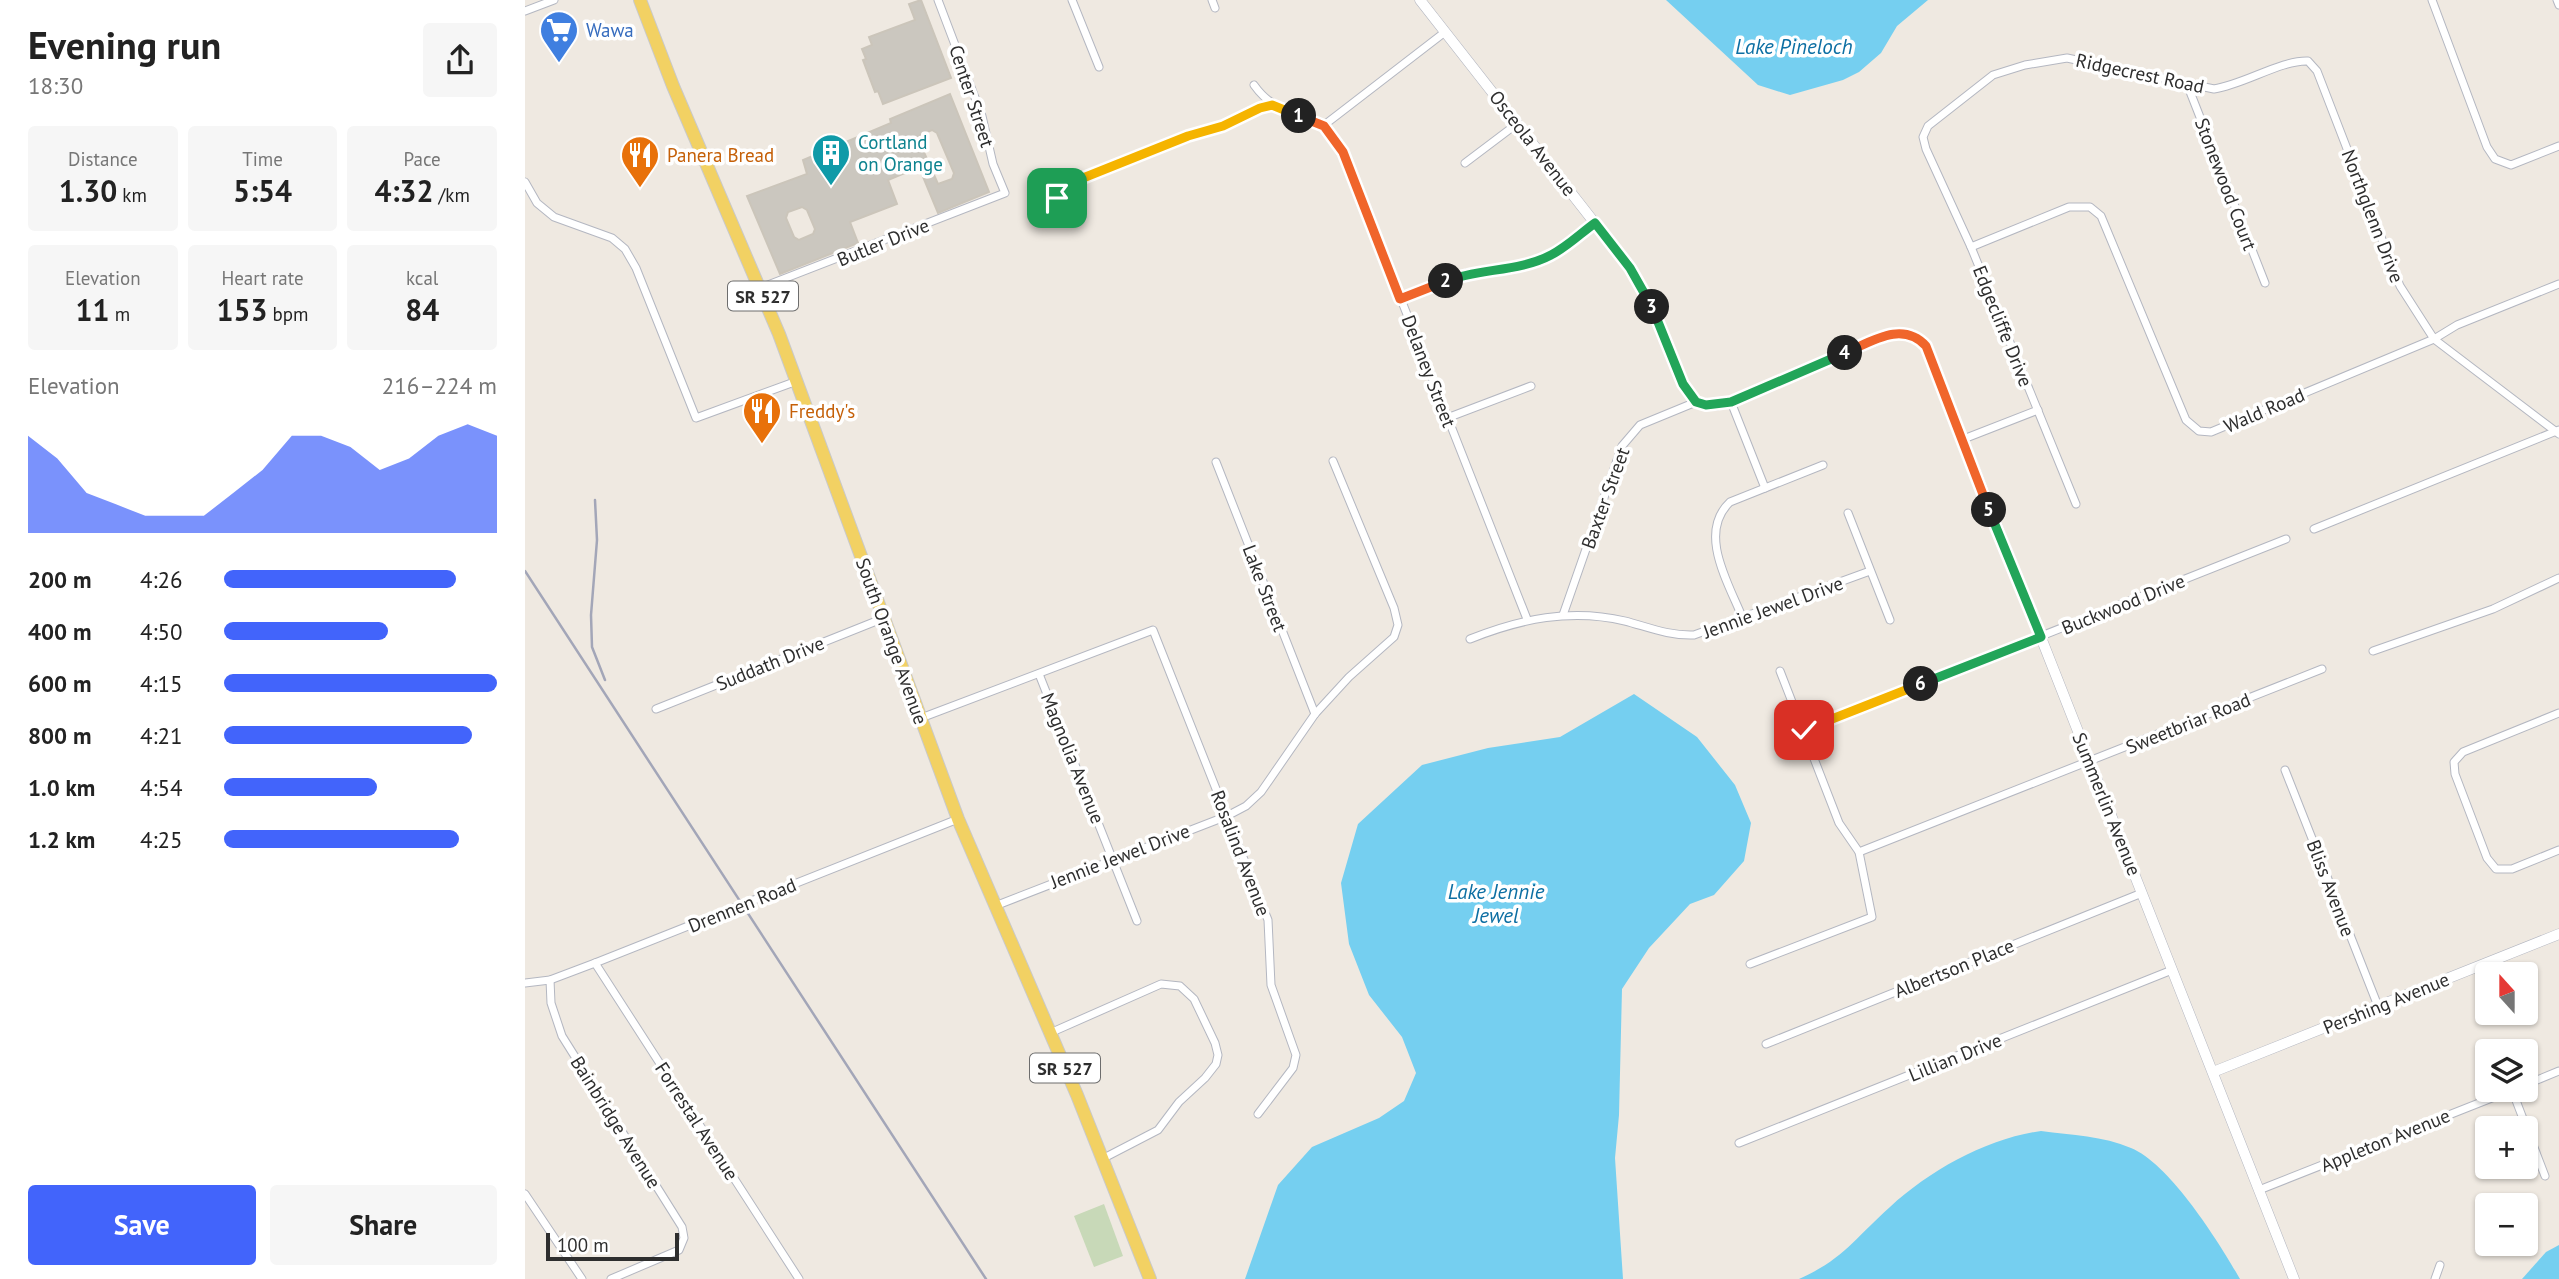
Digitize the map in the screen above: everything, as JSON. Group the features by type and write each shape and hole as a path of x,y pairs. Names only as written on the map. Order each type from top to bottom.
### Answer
{"main road":[{"name":"South Orange Avenue","path":"640,0 797,382 958,819 1050,1033 1150,1279"}],"street":[{"path":"525,11 554,0"},
{"name":"Center Street","path":"938,0 982,116 993,164 1005,193"},
{"path":"1072,0 1098,68"},
{"name":"Osceola Avenue","path":"1420,0 1518,123 1643,289 1683,384 1696,402"},
{"path":"2432,0 2487,148 2495,159 2511,165 2559,146"},
{"path":"2557,0 2559,5"},
{"path":"1254,85 1272,105 1324,126 1445,32"},
{"name":"Ridgecrest Road","path":"1926,149 1923,137 1928,126 1993,75 2025,65 2067,58 2099,62 2214,89 2235,86 2296,61 2308,61"},
{"name":"Northglenn Drive","path":"2308,61 2317,71 2400,286 2434,339 2558,432"},
{"name":"Stonewood Court","path":"2187,84 2265,283"},
{"path":"1057,198 1073,182 1272,105"},
{"path":"1465,163 1518,123"},
{"name":"Delaney Street","path":"1324,126 1343,152 1527,619"},
{"name":"Edgecliffe Drive","path":"1926,149 1971,247 2076,504"},
{"path":"525,181 537,203 554,217 612,238 625,249 636,268 695,418 797,382"},
{"name":"Butler Drive","path":"760,288 1005,193"},
{"name":"Wald Road","path":"1971,247 2069,207 2090,207 2101,216 2186,420 2199,430 2211,432 2434,339 2457,325 2559,284"},
{"path":"1400,299 1467,273 1522,265 1552,255 1595,223"},
{"name":"Baxter Street","path":"1563,615 1622,446 1640,425 1696,402 1716,405 1731,402 1883,336 1904,333 1913,335"},
{"name":"Summerlin Avenue","path":"1913,335 1930,353 1961,440 2294,1279"},
{"path":"1447,418 1531,386"},
{"path":"1731,402 1765,488"},
{"path":"1961,440 2038,410"},
{"path":"2314,529 2558,432"},
{"name":"Jennie Jewel Drive","path":"995,906 1112,858 1227,816 1246,806 1261,792 1315,714 1349,677 1383,649 1397,632 1397,616 1333,461"},
{"name":"Lake Street","path":"1216,462 1315,714"},
{"path":"1742,619 1717,552 1715,532 1720,512 1730,502 1823,465"},
{"path":"1848,513 1890,620"},
{"name":"Buckwood Drive","path":"1804,730 2285,539"},
{"name":"Jennie Jewel Drive","path":"1470,639 1527,619 1563,615 1601,617 1676,636 1707,632 1870,571"},
{"path":"2373,651 2493,609 2559,578"},
{"name":"Suddath Drive","path":"656,709 884,618"},
{"name":"Rosalind Avenue","path":"1039,674 1153,629 1268,920 1271,985 1296,1055 1293,1068 1258,1114"},
{"name":"Sweetbriar Road","path":"1859,852 2322,669"},
{"path":"1750,964 1872,917 1859,852 1839,823 1780,671"},
{"path":"921,718 1039,674"},
{"name":"Magnolia Avenue","path":"1039,674 1137,920"},
{"path":"2559,713 2463,752 2454,762 2455,774 2470,816 2487,858 2497,869 2512,869 2559,850"},
{"name":"Bliss Avenue","path":"2285,770 2378,1006"},
{"name":"Drennen Road","path":"525,984 550,980 595,963 958,819"},
{"name":"Albertson Place","path":"1766,1044 2142,893"},
{"name":"Pershing Avenue","path":"2213,1072 2559,934"},
{"name":"Forrestal Avenue","path":"595,963 799,1279"},
{"name":"Lillian Drive","path":"1739,1143 2172,970"},
{"name":"Bainbridge Avenue","path":"550,980 551,1003 562,1036 682,1227 684,1238 679,1250 611,1279"},
{"path":"1050,1033 1161,984 1170,984 1189,992 1215,1042 1218,1055 1214,1067 1179,1102 1166,1122 1143,1140 1102,1159"},
{"path":"2538,1080 2559,1072"},
{"name":"Appleton Avenue","path":"2259,1190 2482,1102"},
{"path":"2517,1102 2545,1176"},
{"path":"525,1194 582,1279"},
{"path":"2435,1279 2440,1265"}],"green space":[{"path":"1104,1204 1123,1256 1094,1267 1074,1216"}],"water":[{"name":"Lake Pineloch","path":"1666,0 1928,0 1897,26 1881,53 1859,72 1843,80 1790,95 1758,85"},
{"name":"Lake Jennie Jewel","path":"1634,694 1697,737 1735,785 1751,823 1744,861 1714,895 1690,904 1649,948 1622,989 1619,1115 1615,1158 1623,1279 1245,1279 1278,1185 1312,1147 1379,1118 1404,1101 1416,1073 1402,1037 1369,995 1349,944 1341,883 1358,824 1422,765 1488,748 1560,737"},
{"path":"2041,1131 2109,1141 2131,1148 2146,1157 2162,1170 2192,1206 2240,1279 1799,1279 1838,1256 1906,1193 1941,1169 1980,1148"},
{"path":"2559,1245 2559,1279 2522,1279 2546,1252"}],"building":[{"path":"921,0 951,78 883,104 878,91 875,92 863,60 866,59 862,49 872,45 869,37 915,20 909,4"},
{"name":"Cortland on Orange","path":"950,94 989,192 938,213 919,167 888,180 897,204 850,222 858,243 780,274 747,196 807,174 803,160 891,123 890,119","holes":["932,130 937,133 954,173 952,179 938,184 919,141 920,135","802,207 807,210 815,229 813,234 799,240 794,237 786,218 788,212"]}],"railway":[{"path":"595,500 597,540 591,615 592,647 605,680"},
{"path":"525,571 986,1279"}],"place":[{"name":"Wawa","path":"559,64"},
{"name":"Cortland on Orange","path":"831,187"},
{"name":"Panera Bread","path":"640,189"},
{"name":"Freddy's","path":"762,445"}],"route":[{"path":"1057,198 1073,182 1188,136 1212,131 1243,115 1272,105 1324,126 1343,152 1400,299 1467,273 1522,265 1552,255 1595,223 1643,289 1683,384 1696,402 1706,405 1731,402 1883,336 1904,333 1920,339 1930,353 1961,440 2041,637 1804,730"}]}
